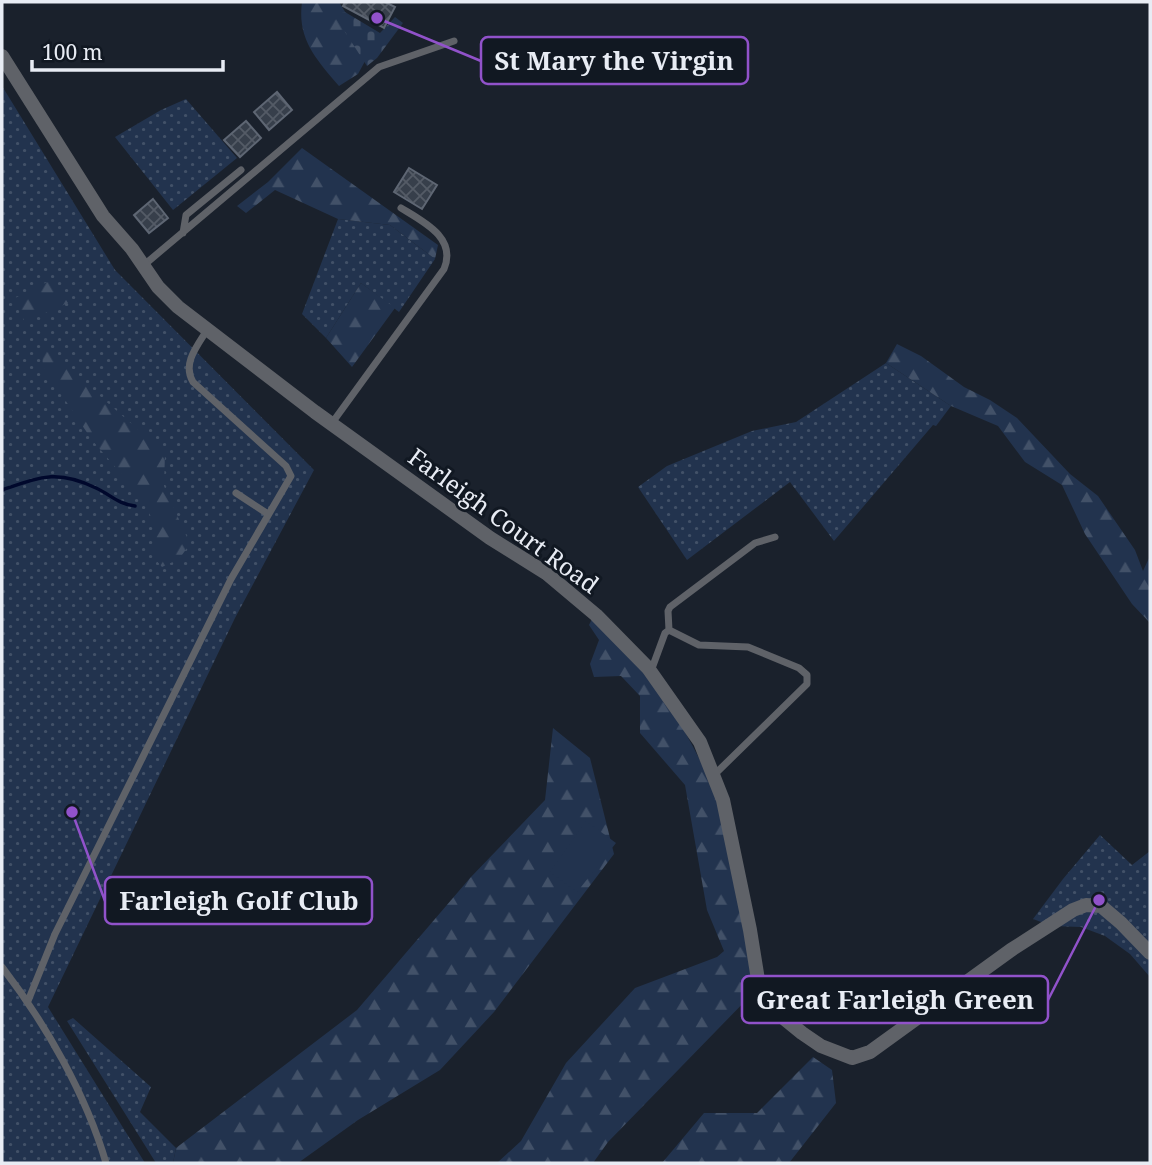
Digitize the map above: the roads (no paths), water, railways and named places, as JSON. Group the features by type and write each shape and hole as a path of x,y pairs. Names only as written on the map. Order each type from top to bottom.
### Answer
{"street":[{"name":"Farleigh Court Road","path":"2,56 103,216 144,265 158,287 178,307 490,538 546,573 596,615 651,672 700,741 723,800 759,986 775,1011 802,1033 836,1053 852,1058 870,1052 1011,950 1073,910 1086,905 1101,906 1150,953"}],"lane":[{"path":"144,265 379,67 454,41"},
{"path":"183,234 187,215 241,170"},
{"path":"332,423 444,269 449,258 444,240 428,224 401,208"},
{"path":"28,1001 55,934 231,579 291,476 286,466 193,382 188,374 190,359 207,330"},
{"path":"236,493 268,514"},
{"path":"651,672 669,630 670,607 755,543 775,537"},
{"path":"669,630 699,645 748,647 799,668 809,679 807,684 713,775"},
{"path":"2,967 28,1001 59,1055 87,1112 106,1163"}],"waterway":[{"path":"2,490 49,477 70,478 135,506"}],"place":[{"name":"St Mary the Virgin","path":"377,18"},
{"name":"Farleigh Golf Club","path":"72,812"},
{"name":"Great Farleigh Green","path":"1099,900"}]}
